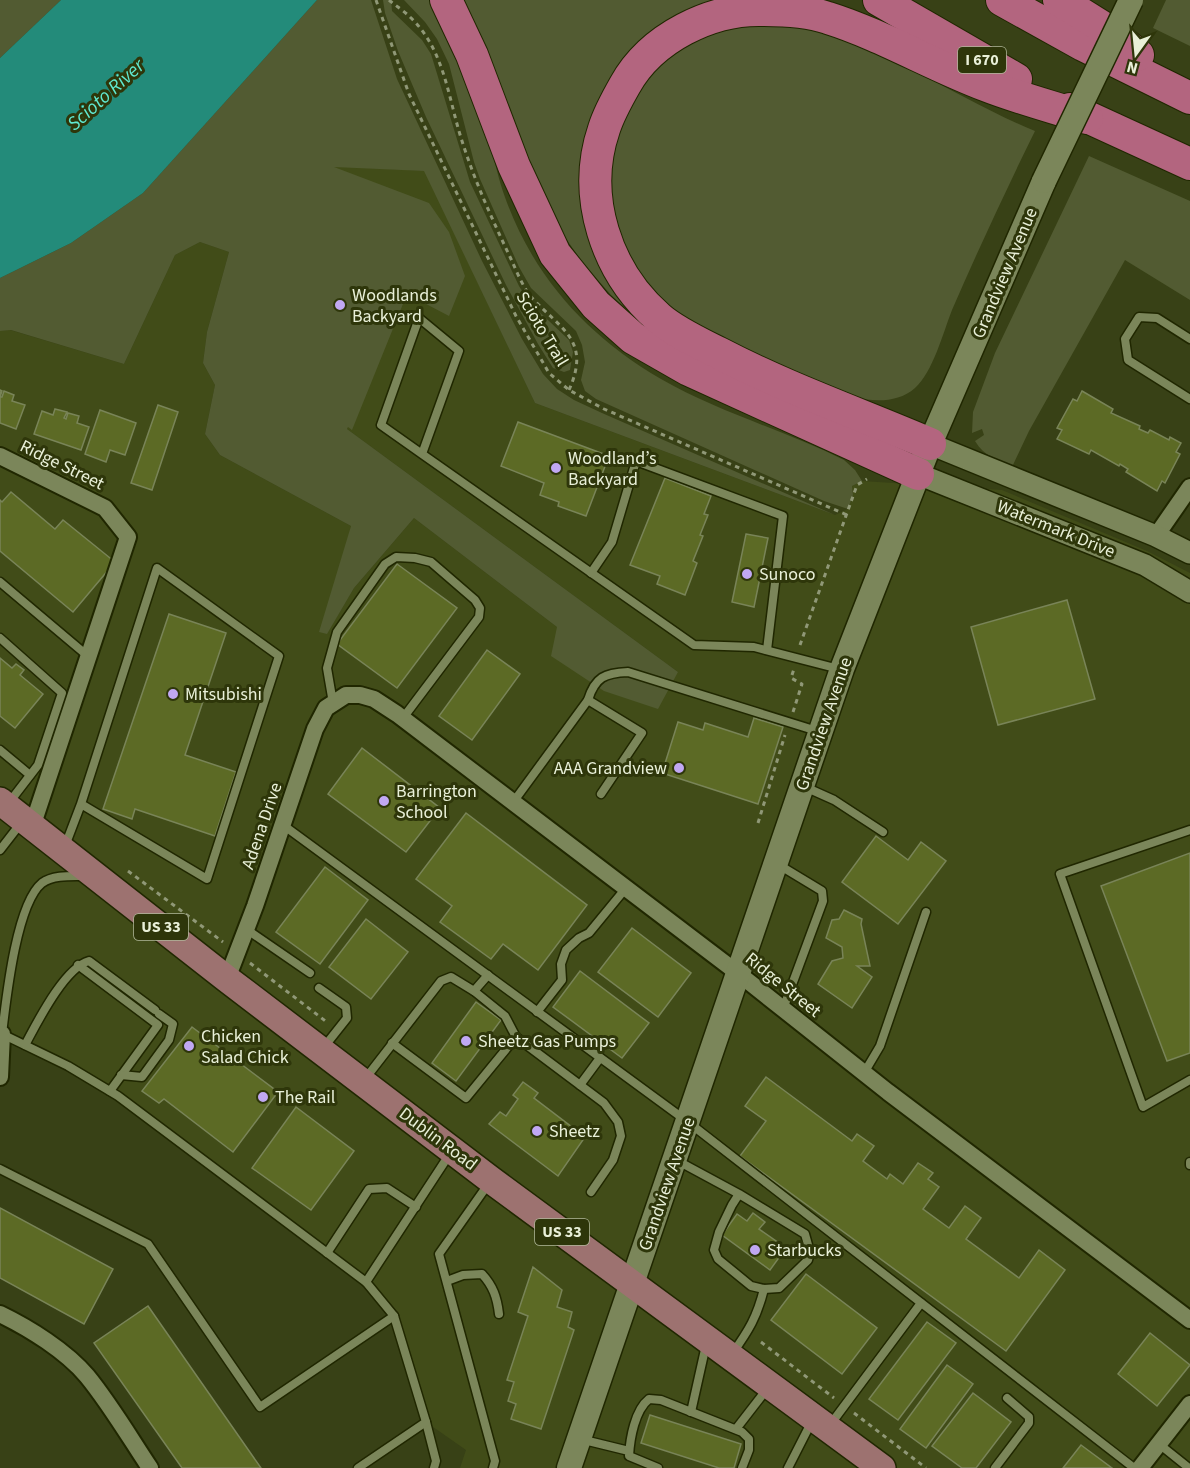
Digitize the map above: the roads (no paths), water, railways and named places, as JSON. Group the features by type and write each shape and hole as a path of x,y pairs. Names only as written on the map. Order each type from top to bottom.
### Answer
{"highway":[{"path":"446,0 472,55 513,166 555,254 597,305 633,338 689,370 918,474"},
{"name":"I 670","path":"879,0 1087,118 1190,164"},
{"path":"1002,0 1083,45 1190,98"},
{"path":"1059,0 1107,30 1190,98"},
{"path":"930,444 745,367 660,320 640,299 622,275 609,250 599,222 597,166 603,131 614,104 628,78 649,54 674,36 702,21 729,11 762,9 826,17 869,33 986,86 1087,118"}],"main road":[{"name":"Grandview Avenue","path":"569,1468 842,669 930,444 1044,181 1131,0"},
{"name":"Dublin Road","path":"15,814 227,979 330,1040 363,1081 491,1180 882,1468"}],"street":[{"name":"Watermark Drive","path":"930,444 1156,536 1190,553"},
{"name":"Ridge Street","path":"0,456 105,508 128,537 89,657"},
{"name":"Watermark Drive","path":"918,474 1145,565 1190,592"},
{"path":"1156,536 1190,487"},
{"path":"15,814 69,695 89,657"},
{"name":"Ridge Street","path":"340,699 360,695 374,699 403,718 739,974 864,1073 1190,1320"},
{"name":"Adena Drive","path":"227,979 315,729 326,708 340,699"},
{"path":"0,1077 1,1034"},
{"path":"0,1314 21,1324 50,1344 86,1375 150,1468"},
{"path":"1140,1468 1190,1404"}],"lane":[{"path":"1190,339 1157,318 1139,317 1125,339 1128,360 1190,399"},
{"path":"422,454 459,351 419,318 381,425 422,454 591,573 694,645 754,647 842,669"},
{"path":"591,573 612,542 636,461 783,516 767,650"},
{"path":"340,699 327,668 337,633 385,564 396,557 416,558 431,562 475,600 480,608 479,617 403,718"},
{"path":"63,852 81,804 157,568 279,656 207,879 81,804"},
{"path":"0,582 89,657"},
{"path":"0,638 69,695 38,765 30,775 0,850"},
{"path":"514,801 588,700 591,690 599,679 609,673 628,672 821,732"},
{"path":"588,700 642,733 601,794"},
{"path":"0,750 30,775"},
{"path":"802,786 834,800 883,832"},
{"path":"283,825 688,1122 1134,1468"},
{"path":"1190,831 1060,874 1143,1107 1190,1080"},
{"path":"776,863 822,891 823,901 783,1010"},
{"path":"94,875 51,878 36,890 26,908 19,935 1,1034 68,1066 110,1091 366,1282 394,1316 426,1422 436,1461 434,1468"},
{"path":"537,1012 562,980 561,964 566,950 579,938 589,933 626,888"},
{"path":"864,1073 880,1046 926,912"},
{"path":"246,929 310,973"},
{"path":"26,1045 45,1007 78,965 89,961 173,1024 169,1040 142,1077 121,1076"},
{"path":"78,965 158,1025 110,1091"},
{"path":"474,991 488,975"},
{"path":"363,1081 441,981 451,977 474,991 506,1016 516,1037 604,1103 618,1122 621,1136 613,1160 591,1192"},
{"path":"319,988 346,1007 347,1018 330,1040"},
{"path":"392,1043 466,1098 516,1037"},
{"path":"580,1085 600,1058"},
{"path":"366,1282 452,1150"},
{"path":"675,1159 739,1194 805,1234 809,1243 808,1260 779,1288 764,1289 751,1286 718,1259 714,1250 723,1223 739,1194"},
{"path":"0,1169 148,1244 260,1407 394,1316"},
{"path":"491,1180 439,1254 495,1461 493,1468"},
{"path":"327,1253 369,1189 387,1188 416,1207"},
{"path":"447,1281 464,1275 482,1274 491,1283 498,1299 499,1314"},
{"path":"730,1357 752,1326 764,1289"},
{"path":"788,1468 821,1423 921,1303"},
{"path":"691,1412 707,1340"},
{"path":"736,1429 770,1386"},
{"path":"995,1468 1029,1423 1029,1417 1007,1398"},
{"path":"658,1468 628,1456 642,1405 650,1399 661,1400 742,1432 749,1439 749,1450 742,1468"},
{"path":"358,1468 426,1422"},
{"path":"579,1438 629,1451"},
{"path":"1159,1444 1189,1468"}],"water":[{"name":"Scioto River","path":"61,0 317,0 143,193 71,243 0,278 0,58"}],"place":[{"name":"Woodlands Backyard","path":"340,305"},
{"name":"Woodland’s Backyard","path":"556,468"},
{"name":"Sunoco","path":"747,574"},
{"name":"Mitsubishi","path":"173,694"},
{"name":"AAA Grandview","path":"679,768"},
{"name":"Barrington School","path":"384,801"},
{"name":"Sheetz Gas Pumps","path":"466,1041"},
{"name":"Chicken Salad Chick","path":"189,1046"},
{"name":"The Rail","path":"263,1097"},
{"name":"Sheetz","path":"537,1131"},
{"name":"Starbucks","path":"755,1250"}]}
